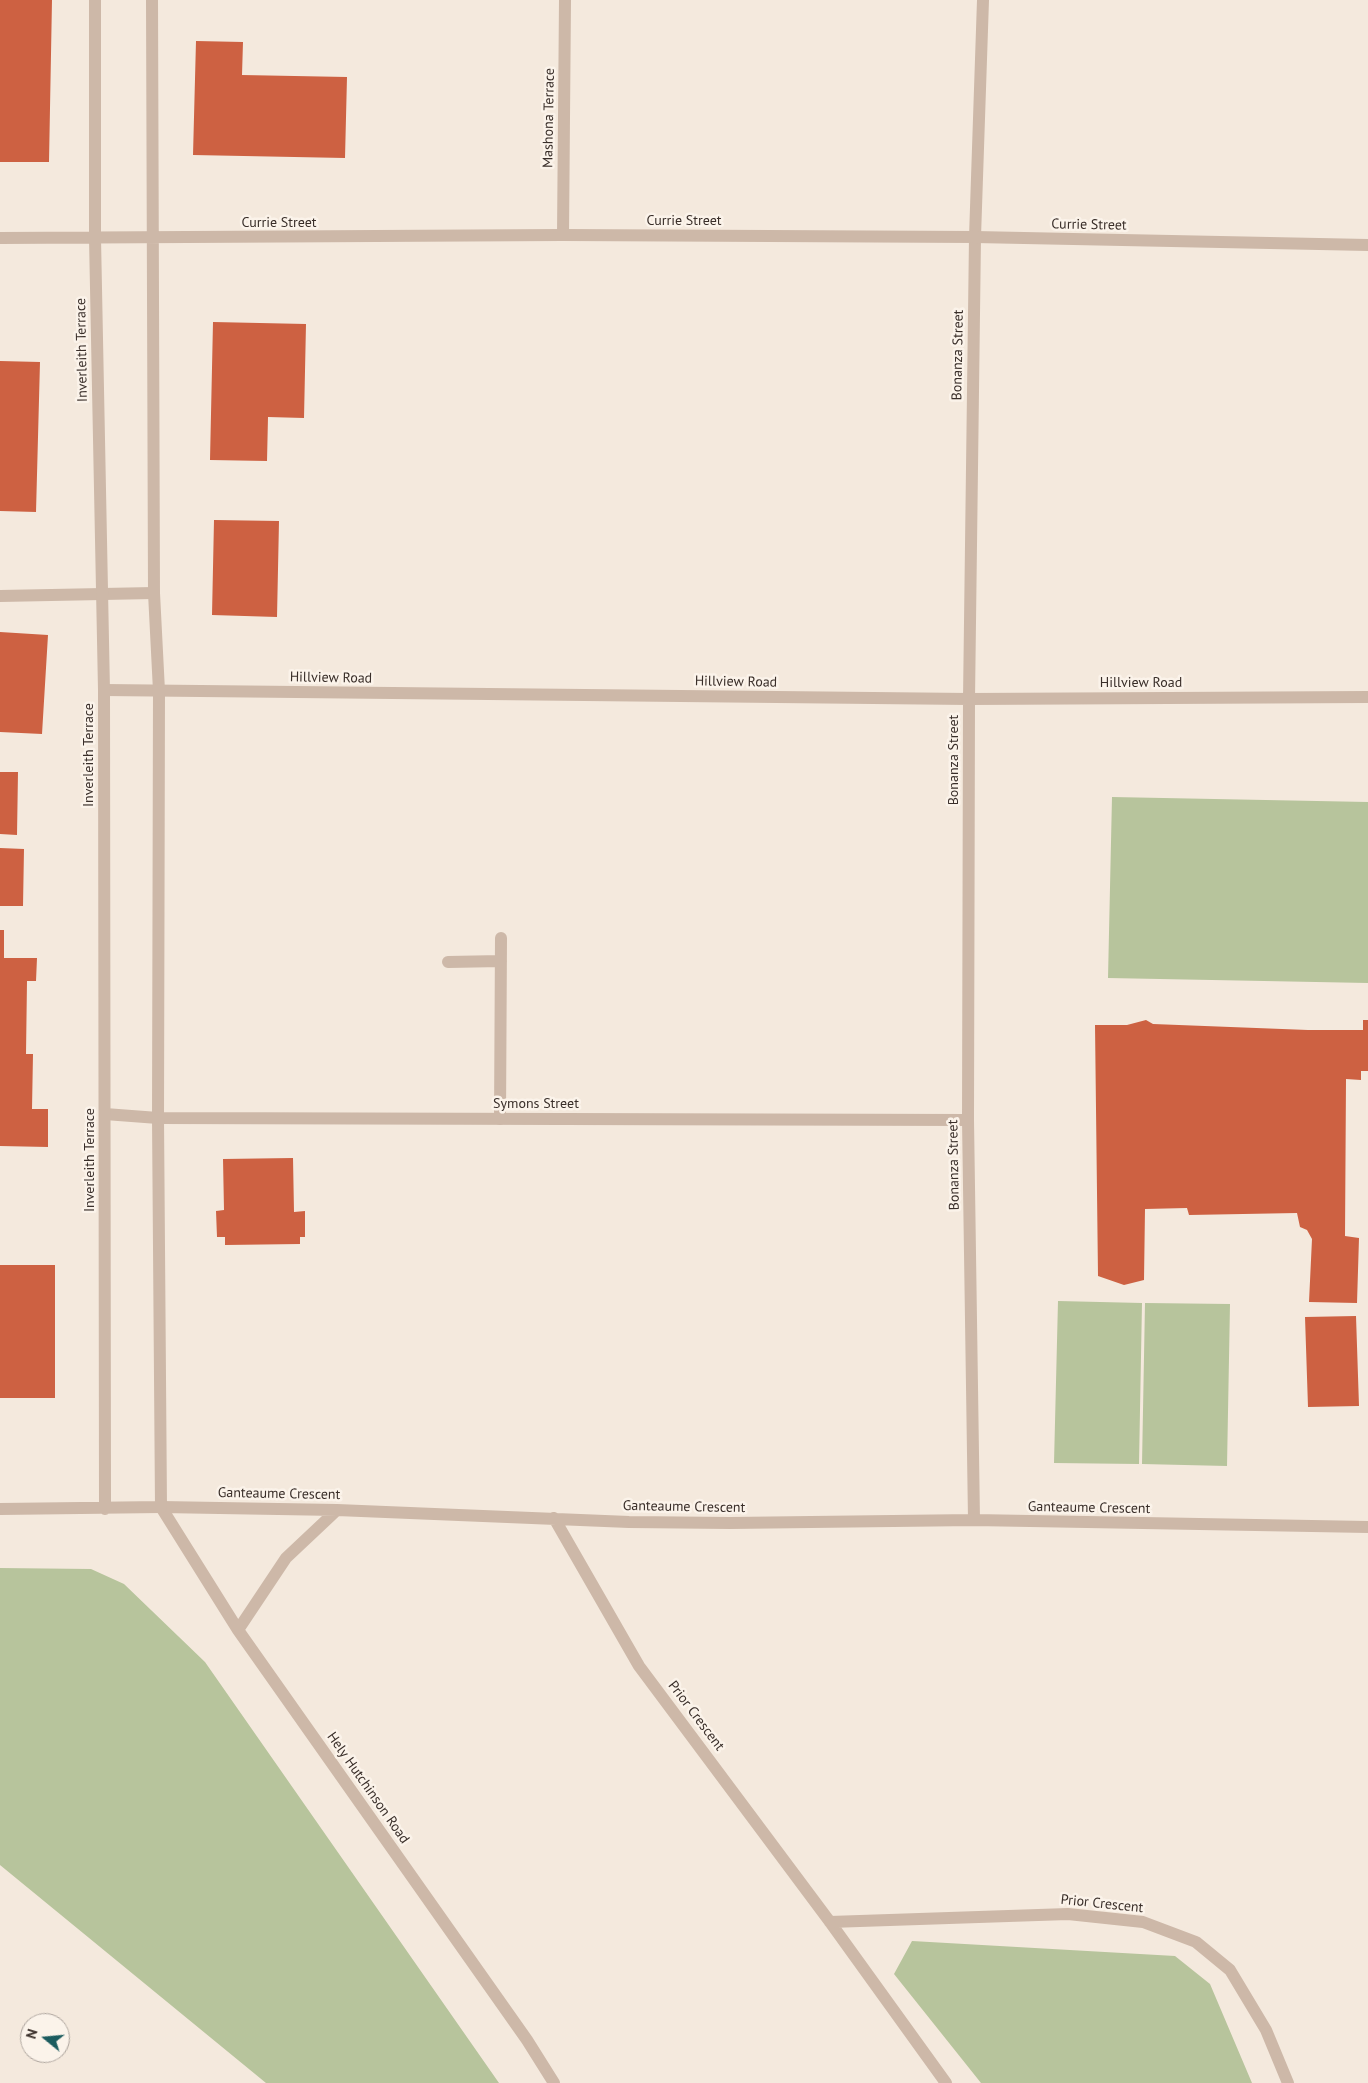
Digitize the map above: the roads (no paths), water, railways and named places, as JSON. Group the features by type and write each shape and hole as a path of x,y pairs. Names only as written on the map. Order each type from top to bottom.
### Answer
{"street":[{"name":"Inverleith Terrace","path":"95,0 95,238 104,690 105,1509"},
{"path":"152,0 151,239 154,593 159,691 158,1118 161,1507"},
{"name":"Mashona Terrace","path":"563,235 565,0"},
{"name":"Bonanza Street","path":"974,1520 968,1120 969,699 975,237 983,0"},
{"name":"Currie Street","path":"0,238 151,239 563,235 975,237 1368,245"},
{"path":"0,596 154,593"},
{"name":"Hillview Road","path":"104,690 969,699 1368,697"},
{"path":"500,1119 501,938"},
{"path":"448,962 501,961"},
{"name":"Symons Street","path":"105,1114 158,1118 968,1120"},
{"name":"Ganteaume Crescent","path":"0,1509 161,1507 337,1510 629,1522 730,1523 974,1520 1368,1527"},
{"name":"Hely Hutchinson Road","path":"161,1507 238,1630 527,2040 554,2083"},
{"path":"238,1630 286,1558 337,1510"},
{"name":"Prior Crescent","path":"554,1518 639,1666 830,1922 946,2083"},
{"name":"Prior Crescent","path":"830,1922 1068,1914 1143,1922 1196,1942 1230,1970 1266,2030 1288,2083"}]}
